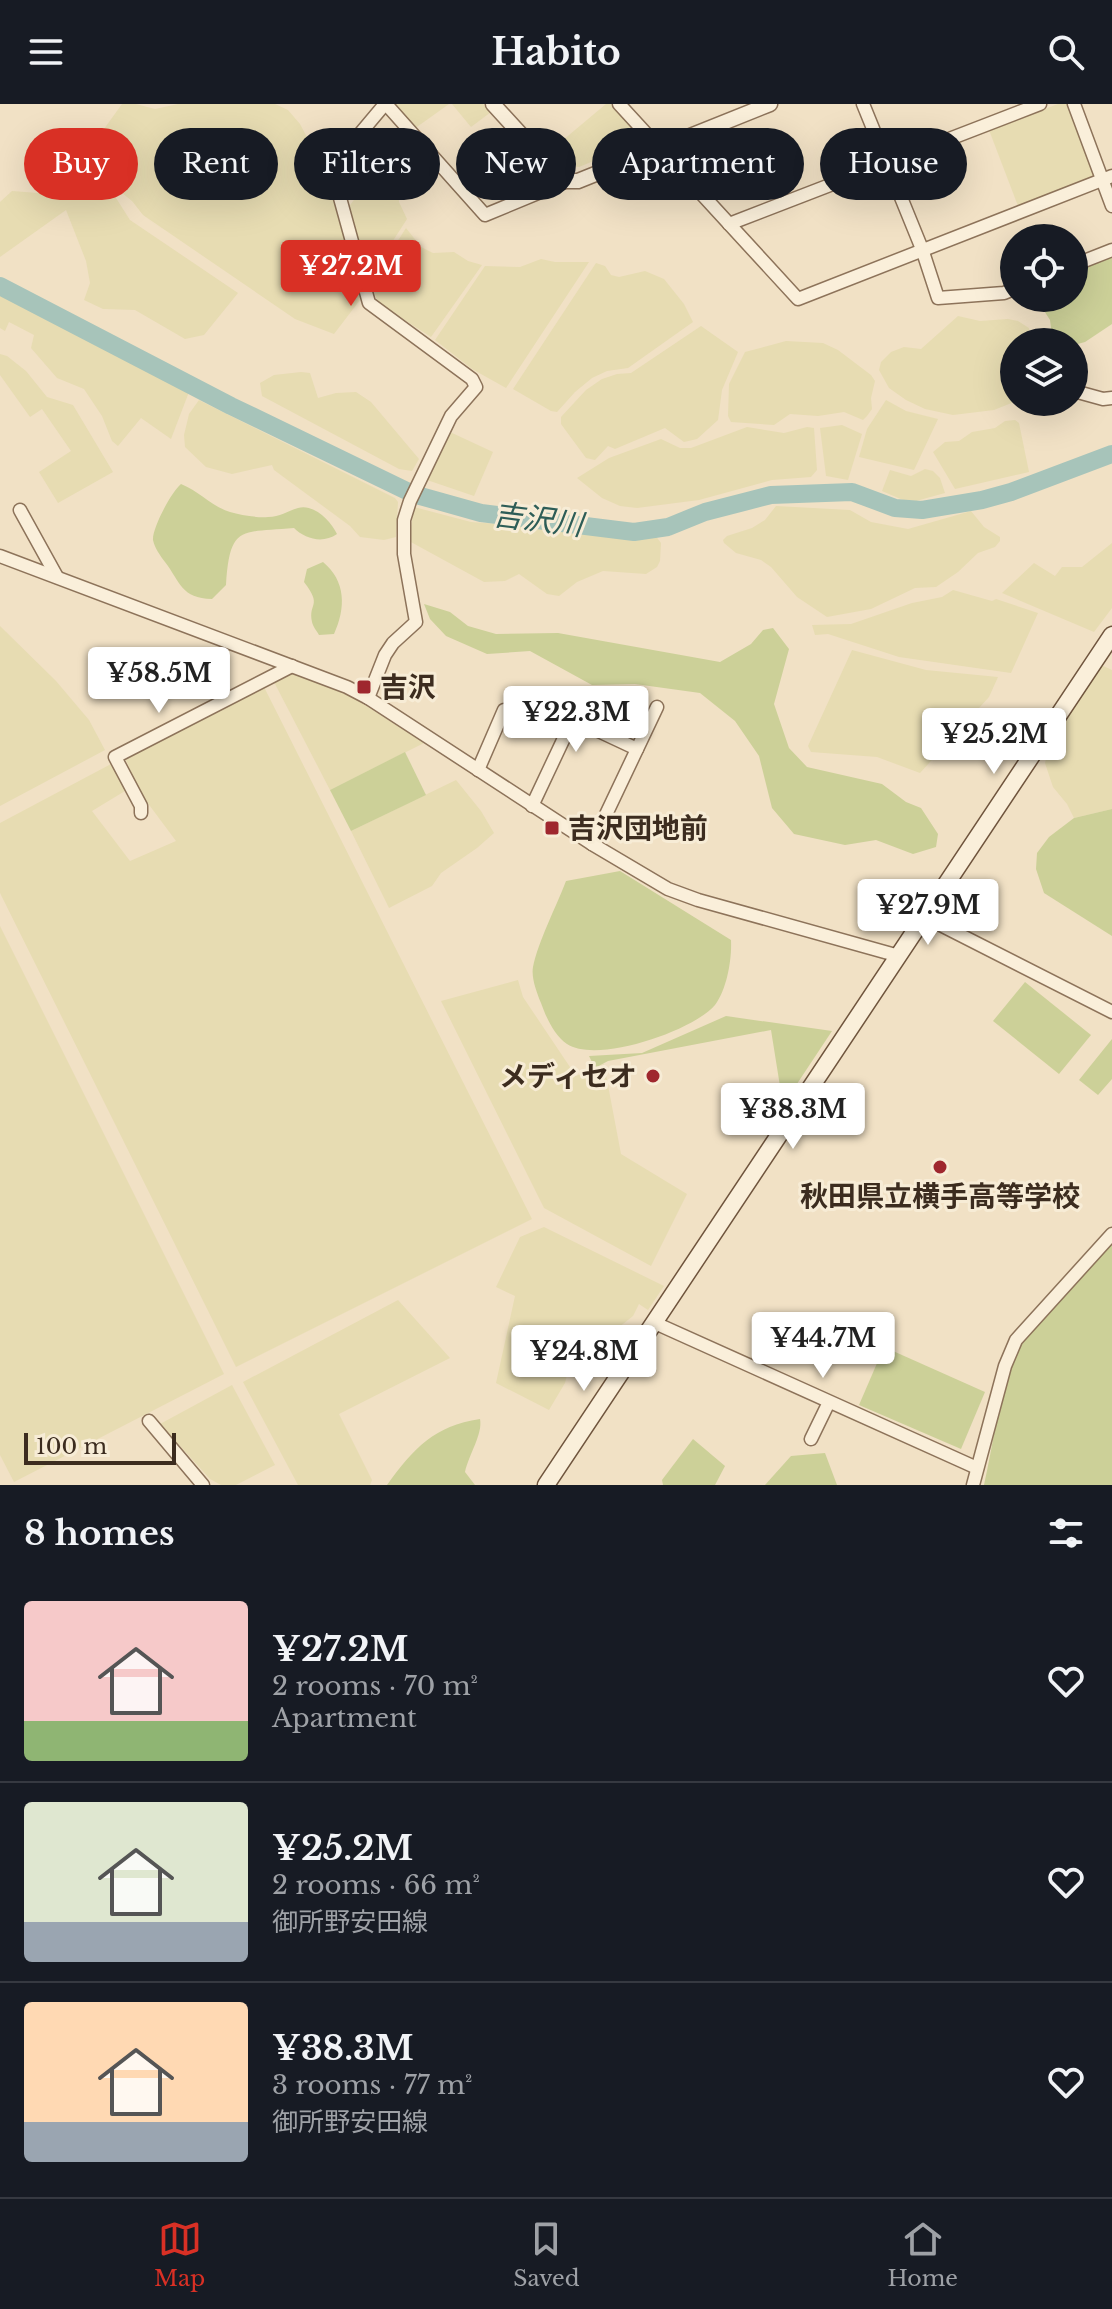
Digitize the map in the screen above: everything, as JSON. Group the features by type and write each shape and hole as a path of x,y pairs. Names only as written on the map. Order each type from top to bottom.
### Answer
{"main road":[{"path":"546,1485 925,917 1105,660 1112,635"}],"street":[{"path":"368,698 385,655 416,622 404,554 404,520 410,501 451,416 476,387 472,379 369,303 340,198 353,142 386,104 456,182"},
{"path":"493,104 515,128"},
{"path":"619,104 641,128"},
{"path":"709,128 770,104"},
{"path":"863,104 873,128"},
{"path":"967,132 1040,104"},
{"path":"1074,104 1107,178 1112,206"},
{"path":"707,200 798,299 1107,178"},
{"path":"729,224 820,188"},
{"path":"472,200 485,215 521,200"},
{"path":"902,200 938,298 1000,293"},
{"path":"1088,259 1112,250"},
{"path":"1088,395 1112,398"},
{"path":"20,510 57,577"},
{"path":"0,556 347,687 668,889 899,956"},
{"path":"141,813 141,806 115,757 292,666"},
{"path":"592,844 657,707"},
{"path":"478,770 504,710"},
{"path":"532,806 573,719 637,749"},
{"path":"925,917 1112,1012"},
{"path":"973,1485 1005,1366 1016,1340 1112,1234"},
{"path":"655,1323 977,1468"},
{"path":"811,1439 829,1402"},
{"path":"149,1421 203,1485"}],"shaded area":[{"path":"122,104 155,109 178,104 275,104 288,110 302,128 294,128 294,200 336,200 360,300 334,334 295,319 143,215 131,200 138,200 138,128 105,128"},
{"path":"392,104 449,104 415,128"},
{"path":"452,104 483,104 491,112 471,127"},
{"path":"606,104 611,104 634,128 592,128 592,162 579,167 576,167 576,129"},
{"path":"1058,104 1068,104 1095,177 1018,206 989,130"},
{"path":"12,191 24,192 24,200 117,200 130,220 238,293 204,335 185,339 135,310 103,309 84,300 90,283 86,261 66,210 0,257 0,202"},
{"path":"354,200 399,200 407,219 369,278 348,208"},
{"path":"406,228 421,247 433,253 454,252 482,265 431,337 378,303 371,283"},
{"path":"541,259 589,262 506,388 472,369 435,340 485,266 520,267"},
{"path":"596,263 605,266 611,275 619,277 645,271 664,279 684,304 693,322 628,368 607,371 592,378 557,412 551,411 513,389"},
{"path":"0,289 90,341 189,392 171,439 141,418 118,446 112,441 102,416 84,389 57,378 31,348 34,335 9,322 5,331 0,328"},
{"path":"958,316 980,321 1008,319 1029,328 1000,328 1000,408 994,410 953,415 925,409 889,388 879,370 881,362 891,352 904,347 921,349"},
{"path":"701,326 738,352 722,390 718,420 697,439 684,442 665,428 615,449 608,446 595,460 586,458 561,424 561,417 586,390 602,379 631,373"},
{"path":"786,341 823,343 838,350 871,375 875,381 872,409 867,416 863,420 844,412 818,416 790,414 774,425 731,422 728,416 729,384 745,352"},
{"path":"0,354 26,371 47,397 73,405 113,472 58,503 39,472 71,451 42,409 30,417 0,375"},
{"path":"310,373 318,398 356,392 371,402 419,459 412,471 399,469 262,396 260,383 274,375"},
{"path":"199,400 395,498 398,502 396,537 384,540 360,537 350,526 274,470 272,465 232,474 206,467 185,447 184,435 189,414"},
{"path":"886,400 906,411 938,419 914,470 859,457 867,429"},
{"path":"1015,420 1019,423 1029,472 955,489 933,452 945,442 959,441 972,432"},
{"path":"842,425 862,434 848,480 826,476 820,428"},
{"path":"747,427 784,433 814,428 817,470 811,477 772,480 699,500 637,508 620,506 602,498 577,478 609,458 661,439 680,448 691,448"},
{"path":"450,432 493,452 474,496 427,480"},
{"path":"925,469 933,471 940,478 945,493 916,501 903,500 882,491 890,470 911,476"},
{"path":"776,506 850,510 871,522 908,529 971,511 984,527 1000,537 1000,541 995,547 978,553 936,587 915,588 871,609 827,617 797,597 771,567 761,560 736,553 724,543 727,536 765,520"},
{"path":"414,507 471,522 655,535 661,543 660,561 646,574 603,571 577,582 559,596 547,594 519,574 505,581 484,582 409,541"},
{"path":"1112,543 1112,608 1094,632 1002,593 1034,563 1055,576 1062,567 1082,567"},
{"path":"953,590 992,601 996,599 1038,613 1011,673 899,657 828,634 815,635 812,625 851,624 912,603 942,597"},
{"path":"0,626 56,681 89,720 105,750 0,806"},
{"path":"852,650 926,670 998,677 989,697 920,773 877,757 811,752 808,746"},
{"path":"1101,665 1112,670 1112,809 1074,818 1053,787 1045,763 1050,741"},
{"path":"293,672 354,698 424,743 330,790 274,682"},
{"path":"264,687 532,1219 236,1367 0,893 0,823 111,764 125,791 92,811 130,861 176,841 141,794 125,758"},
{"path":"456,780 494,833 441,873 432,886 389,908 351,831"},
{"path":"0,926 224,1374 14,1482 0,1455"},
{"path":"518,980 523,997 576,1076 604,1064 621,1154 687,1194 651,1266 544,1208 441,1001"},
{"path":"544,1227 664,1286 648,1310 639,1304 633,1316 569,1367 565,1383 549,1410 496,1383 515,1296 496,1287 520,1237"},
{"path":"398,1300 450,1358 339,1414 372,1480 370,1485 298,1485 243,1382"},
{"path":"232,1385 275,1465 236,1485 221,1485 210,1479 160,1424"}],"green space":[{"path":"1112,256 1112,324 1088,340 1088,328 1051,328 1045,312 1088,312 1088,265"},
{"path":"181,484 223,509 244,515 272,517 298,508 310,508 326,519 337,534 326,539 314,539 294,528 250,532 235,541 226,585 212,599 194,596 179,583 153,540 163,510"},
{"path":"323,562 331,569 340,586 342,605 334,634 319,635 311,616 313,596 304,582 307,569"},
{"path":"424,604 450,612 468,626 496,634 558,633 720,662 751,644 763,630 773,628 789,649 774,704 789,748 807,767 882,784 906,802 921,808 938,834 936,847 913,854 876,840 845,845 794,834 772,808 759,756 735,721 700,693 635,684 592,685 530,651 487,654 446,636 430,619"},
{"path":"405,752 426,795 351,831 330,790"},
{"path":"1112,809 1112,936 1044,893 1036,869 1037,853 1049,837 1074,818"},
{"path":"620,871 731,940 728,974 715,1005 687,1025 644,1042 600,1050 581,1049 567,1044 558,1036 545,1014 533,976 535,957 566,881"},
{"path":"1025,982 1091,1035 1059,1074 993,1021"},
{"path":"726,1016 832,1031 783,1105 771,1030 608,1061 595,1068 589,1056 642,1053"},
{"path":"1112,1039 1112,1079 1098,1095 1079,1080"},
{"path":"1112,1238 1112,1485 984,1485 1003,1393 1023,1342 1053,1302"},
{"path":"884,1347 985,1392 961,1449 859,1405"},
{"path":"480,1419 465,1472 475,1485 387,1485 406,1460 437,1433"},
{"path":"693,1439 725,1466 715,1485 663,1485 662,1480"},
{"path":"825,1453 837,1485 765,1485 791,1456"}],"waterway":[{"name":"吉沢川","path":"0,286 231,406 413,494 481,513 634,532 668,527 705,512 771,495 852,492 895,508 922,510 1011,492 1112,454"}],"place":[{"name":"吉沢","path":"364,687"},
{"name":"吉沢団地前","path":"552,828"},
{"name":"メディセオ","path":"653,1076"},
{"name":"秋田県立横手高等学校","path":"940,1167"}]}
